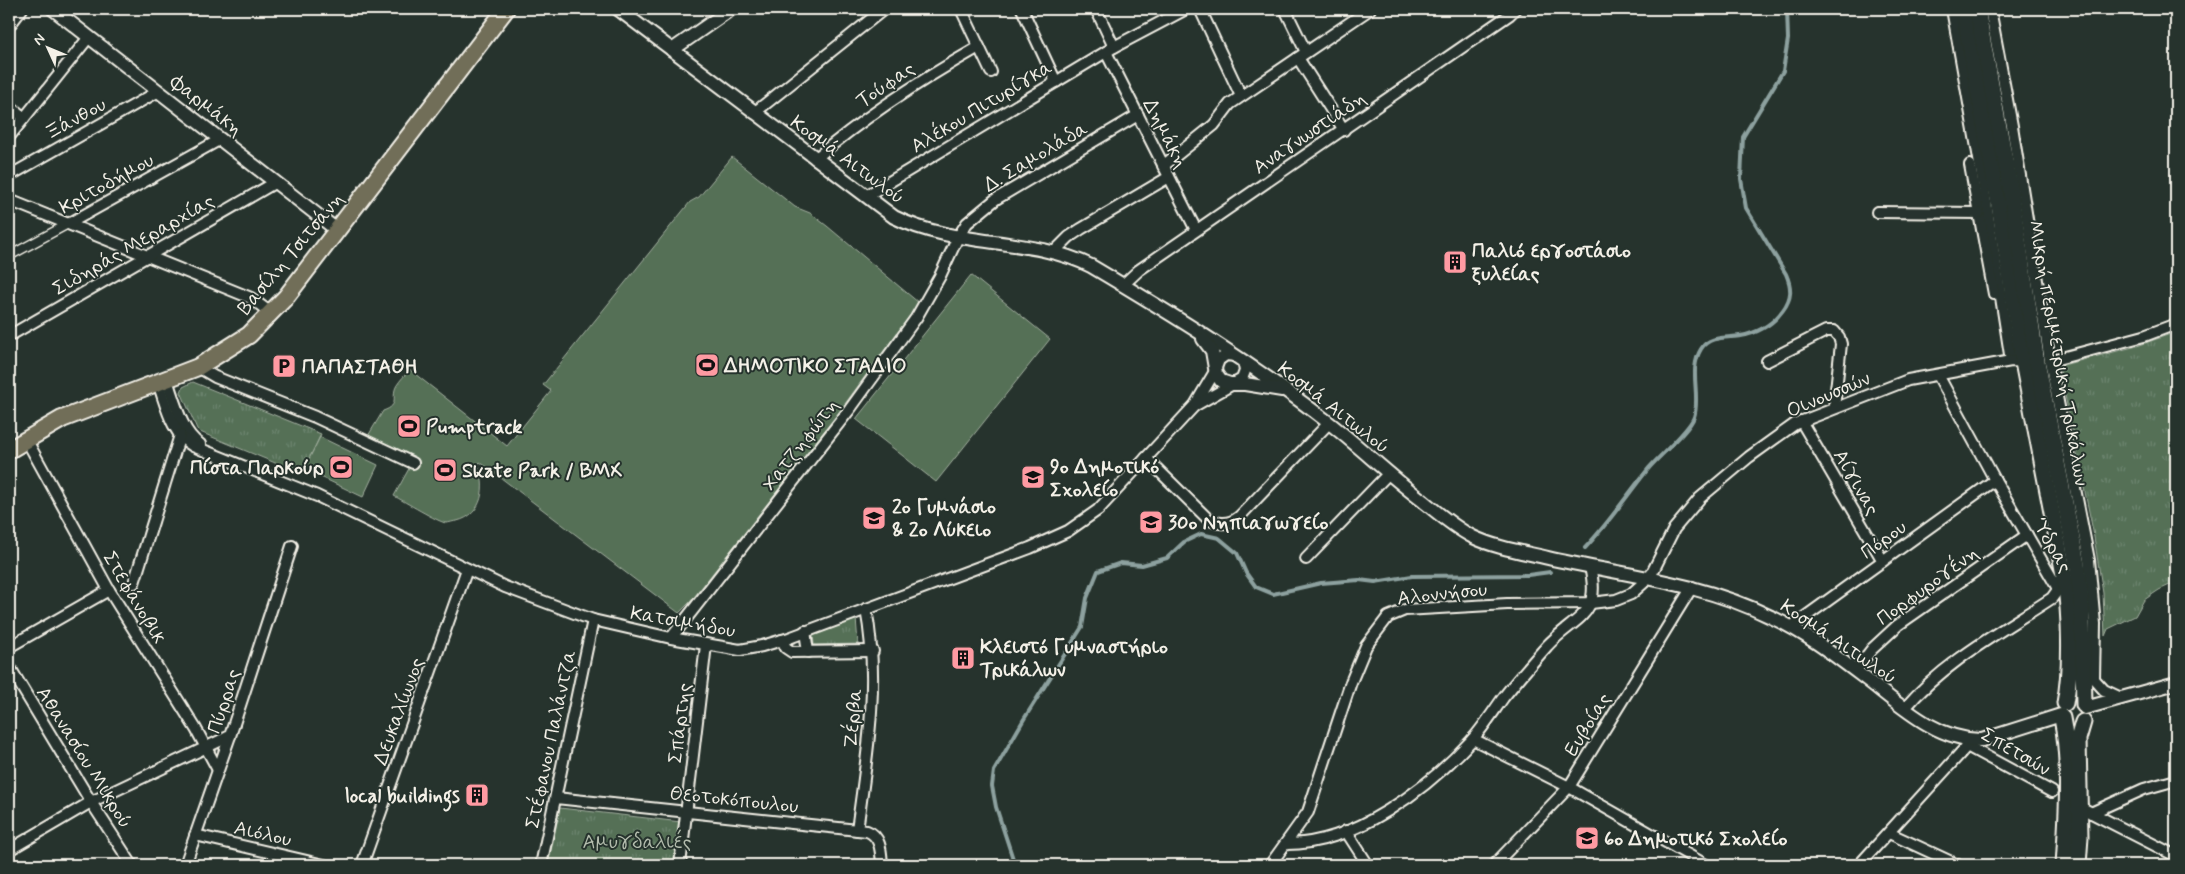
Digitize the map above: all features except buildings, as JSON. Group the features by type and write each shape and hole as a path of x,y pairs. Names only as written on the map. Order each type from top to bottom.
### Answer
{"main road":[{"name":"Βασίλη Τσιτσάνη","path":"9,450 62,419 198,367 249,335 272,314 338,231 506,9"},
{"name":"Μικρή περιμετρική Τρικάλων","path":"1963,9 1999,204 2014,361 2066,588 2068,678 2062,712 2067,800 2064,865"},
{"name":"Μικρή περιμετρική Τρικάλων","path":"1977,9 2009,181 2036,356 2078,569 2082,611 2084,711 2078,739 2085,810 2078,865"},
{"path":"2075,700 2084,711 2077,725 2070,725 2062,712 2075,700"}],"street":[{"path":"9,26 22,9"},
{"name":"Φαρμάκη","path":"53,9 338,231"},
{"name":"Κοσμά Αιτωλού","path":"618,9 754,113 901,221 958,237 1054,252 1091,266 1198,332 1287,391 1453,525 1474,538 1497,546 1590,567 1650,577 1722,595 1791,627 1937,729 1966,742 1982,740 2062,712"},
{"path":"672,50 731,9"},
{"path":"754,113 884,9"},
{"path":"961,9 991,72"},
{"path":"1022,9 1056,82"},
{"name":"Δημάκη","path":"1096,9 1110,49 1138,115 1196,230"},
{"name":"Αλέκου Πιτυρίγκα","path":"866,196 1110,49 1186,9"},
{"path":"1200,9 1241,96"},
{"path":"1285,9 1302,55 1344,130"},
{"path":"1163,166 1214,125 1224,109 1241,96 1370,9"},
{"name":"Αναγνωστιάδη","path":"1123,285 1139,270 1344,130 1515,9"},
{"path":"1952,9 2014,361"},
{"path":"1990,9 2012,126 2050,361 2091,572 2095,624 2094,679 2104,690 2121,698"},
{"path":"9,137 89,37"},
{"name":"Τούφας","path":"815,158 864,118 940,69 979,47"},
{"name":"Ξάνθου","path":"9,176 159,91"},
{"path":"9,105 24,118"},
{"name":"Δ. Σαμολάδα","path":"958,237 972,218 996,199 1138,115"},
{"name":"Κριτοδήμου","path":"9,256 221,139"},
{"path":"1970,165 1979,213 2014,361"},
{"path":"1054,252 1069,237 1081,229 1169,177"},
{"name":"Σιδηράς Μεραρχίας","path":"9,336 276,182"},
{"path":"9,200 251,298 272,314"},
{"path":"1877,212 1979,213"},
{"name":"Χατζηφώτη","path":"671,638 850,409 916,318 940,276 958,237"},
{"path":"2050,361 2128,340 2176,324"},
{"path":"1767,361 1826,331 1834,331 1841,344 1834,408"},
{"path":"1198,332 1212,351 1216,374 1221,381 1287,391"},
{"path":"1226,355 1239,359 1244,375 1234,384 1195,405 1216,369 1216,364 1222,357 1226,355"},
{"name":"Οινουσσών","path":"1650,577 1674,528 1700,498 1749,457 1801,421 1908,380 2014,361"},
{"path":"198,367 215,377 315,417 413,463"},
{"name":"Ύδρας","path":"1906,708 1942,672 2052,598 2057,591 2057,587 1995,480 1938,375"},
{"path":"162,381 173,424 180,435 192,442"},
{"path":"162,381 192,442"},
{"name":"Κατσιμήδου","path":"192,442 317,496 467,570 532,598 593,620 671,638 740,650 757,648 782,640 1030,548 1068,531 1098,510 1195,405"},
{"name":"Αίγινας","path":"1801,421 1882,561"},
{"path":"1146,458 1207,518 1215,522 1227,523 1239,517 1329,423"},
{"path":"134,583 180,435"},
{"name":"Στεφάνοβικ","path":"26,439 109,590 206,747 218,770"},
{"path":"170,466 192,442"},
{"path":"1306,559 1389,474"},
{"name":"Πόρου","path":"1791,627 1995,480"},
{"name":"Πορφυρογένη","path":"1854,671 1881,639 1898,625 2027,535"},
{"name":"Πύρρας","path":"185,865 230,736 292,546"},
{"path":"1287,844 1317,841 1346,831 1382,813 1432,779 1473,738 1557,635 1584,614 1591,603 1594,585 1590,567"},
{"name":"Δευκαλίωνος","path":"362,865 467,570"},
{"name":"Αλοννήσου","path":"1270,865 1287,844 1313,800 1335,727 1366,646 1388,617 1405,610 1507,604 1591,603 1616,600 1637,590 1650,577"},
{"name":"Ευβοίας","path":"1494,865 1568,787 1692,587"},
{"path":"9,648 109,590"},
{"name":"Ζέρβα","path":"857,830 873,687 873,651 866,609"},
{"name":"Στέφανου Παλάντζα","path":"541,865 593,620"},
{"path":"805,631 808,652"},
{"path":"782,640 789,651 873,651"},
{"name":"Σπάρτης","path":"680,865 706,645"},
{"name":"Αθανασίου Μικρού","path":"9,666 90,802 132,865"},
{"path":"2084,711 2121,698 2176,683"},
{"path":"9,850 90,802 230,736"},
{"path":"1473,738 1568,787 1689,861 1706,865"},
{"path":"1859,865 1889,833 1966,742"},
{"name":"Σπετσών","path":"1966,742 2052,792"},
{"path":"2085,810 2176,780"},
{"name":"Θεοτοκόπουλου","path":"556,798 869,831 875,836 879,845 882,865"},
{"path":"2085,810 2176,856"},
{"path":"1346,831 1368,865"},
{"path":"1889,833 1958,865"},
{"name":"Αιόλου","path":"195,835 324,865"}],"green space":[{"path":"732,157 795,207 810,213 827,226 919,303 836,416 691,601 679,613 480,462 478,465 482,482 481,499 473,513 466,518 449,523 442,522 394,496 412,463 365,441 383,411 392,406 395,389 401,379 410,370 507,446 551,391 543,385 690,202 699,197"},
{"path":"971,275 1050,339 936,482 856,419"},
{"path":"2176,332 2176,582 2144,600 2135,616 2108,629 2105,636 2103,593 2093,531 2059,366 2137,346"},
{"path":"193,382 321,434 302,474 200,432 181,392 183,387"},
{"name":"Πίστα Παρκούρ","path":"320,437 378,465 363,497 304,469"},
{"path":"856,618 858,644 814,645 813,634"},
{"name":"Αμυγδαλιές","path":"560,808 681,822 675,865 548,865"}],"waterway":[{"path":"1585,548 1649,468 1691,423 1696,409 1695,365 1697,357 1705,344 1715,339 1746,335 1762,329 1776,319 1788,301 1790,293 1788,279 1746,208 1741,179 1743,137 1783,71 1788,39 1787,9"},
{"path":"1015,865 996,807 992,786 994,771 1024,719 1082,627 1087,598 1098,571 1121,563 1142,565 1167,558 1184,542 1201,534 1219,538 1237,553 1246,573 1256,587 1273,594 1321,583 1359,580 1375,582 1412,576 1528,575 1550,572"}],"place":[{"name":"Παλιό εργοστάσιο ξυλείας","path":"1455,262"},
{"name":"ΔΗΜΟΤΙΚΟ ΣΤΑΔΙΟ","path":"707,365"},
{"name":"ΠΑΠΑΣΤΑΘΗ","path":"284,366"},
{"name":"Pumptrack","path":"409,426"},
{"name":"Πίστα Παρκούρ","path":"341,467"},
{"name":"Skate Park / BMX","path":"445,470"},
{"name":"9ο Δημοτικό Σχολείο","path":"1033,477"},
{"name":"2ο Γυμνάσιο & 2ο Λύκειο","path":"874,518"},
{"name":"30ο Νηπιαγωγείο","path":"1151,522"},
{"name":"Κλειστό Γυμναστήριο Τρικάλων","path":"963,658"},
{"name":"local buildings","path":"477,795"},
{"name":"6ο Δημοτικό Σχολείο","path":"1587,838"}]}
